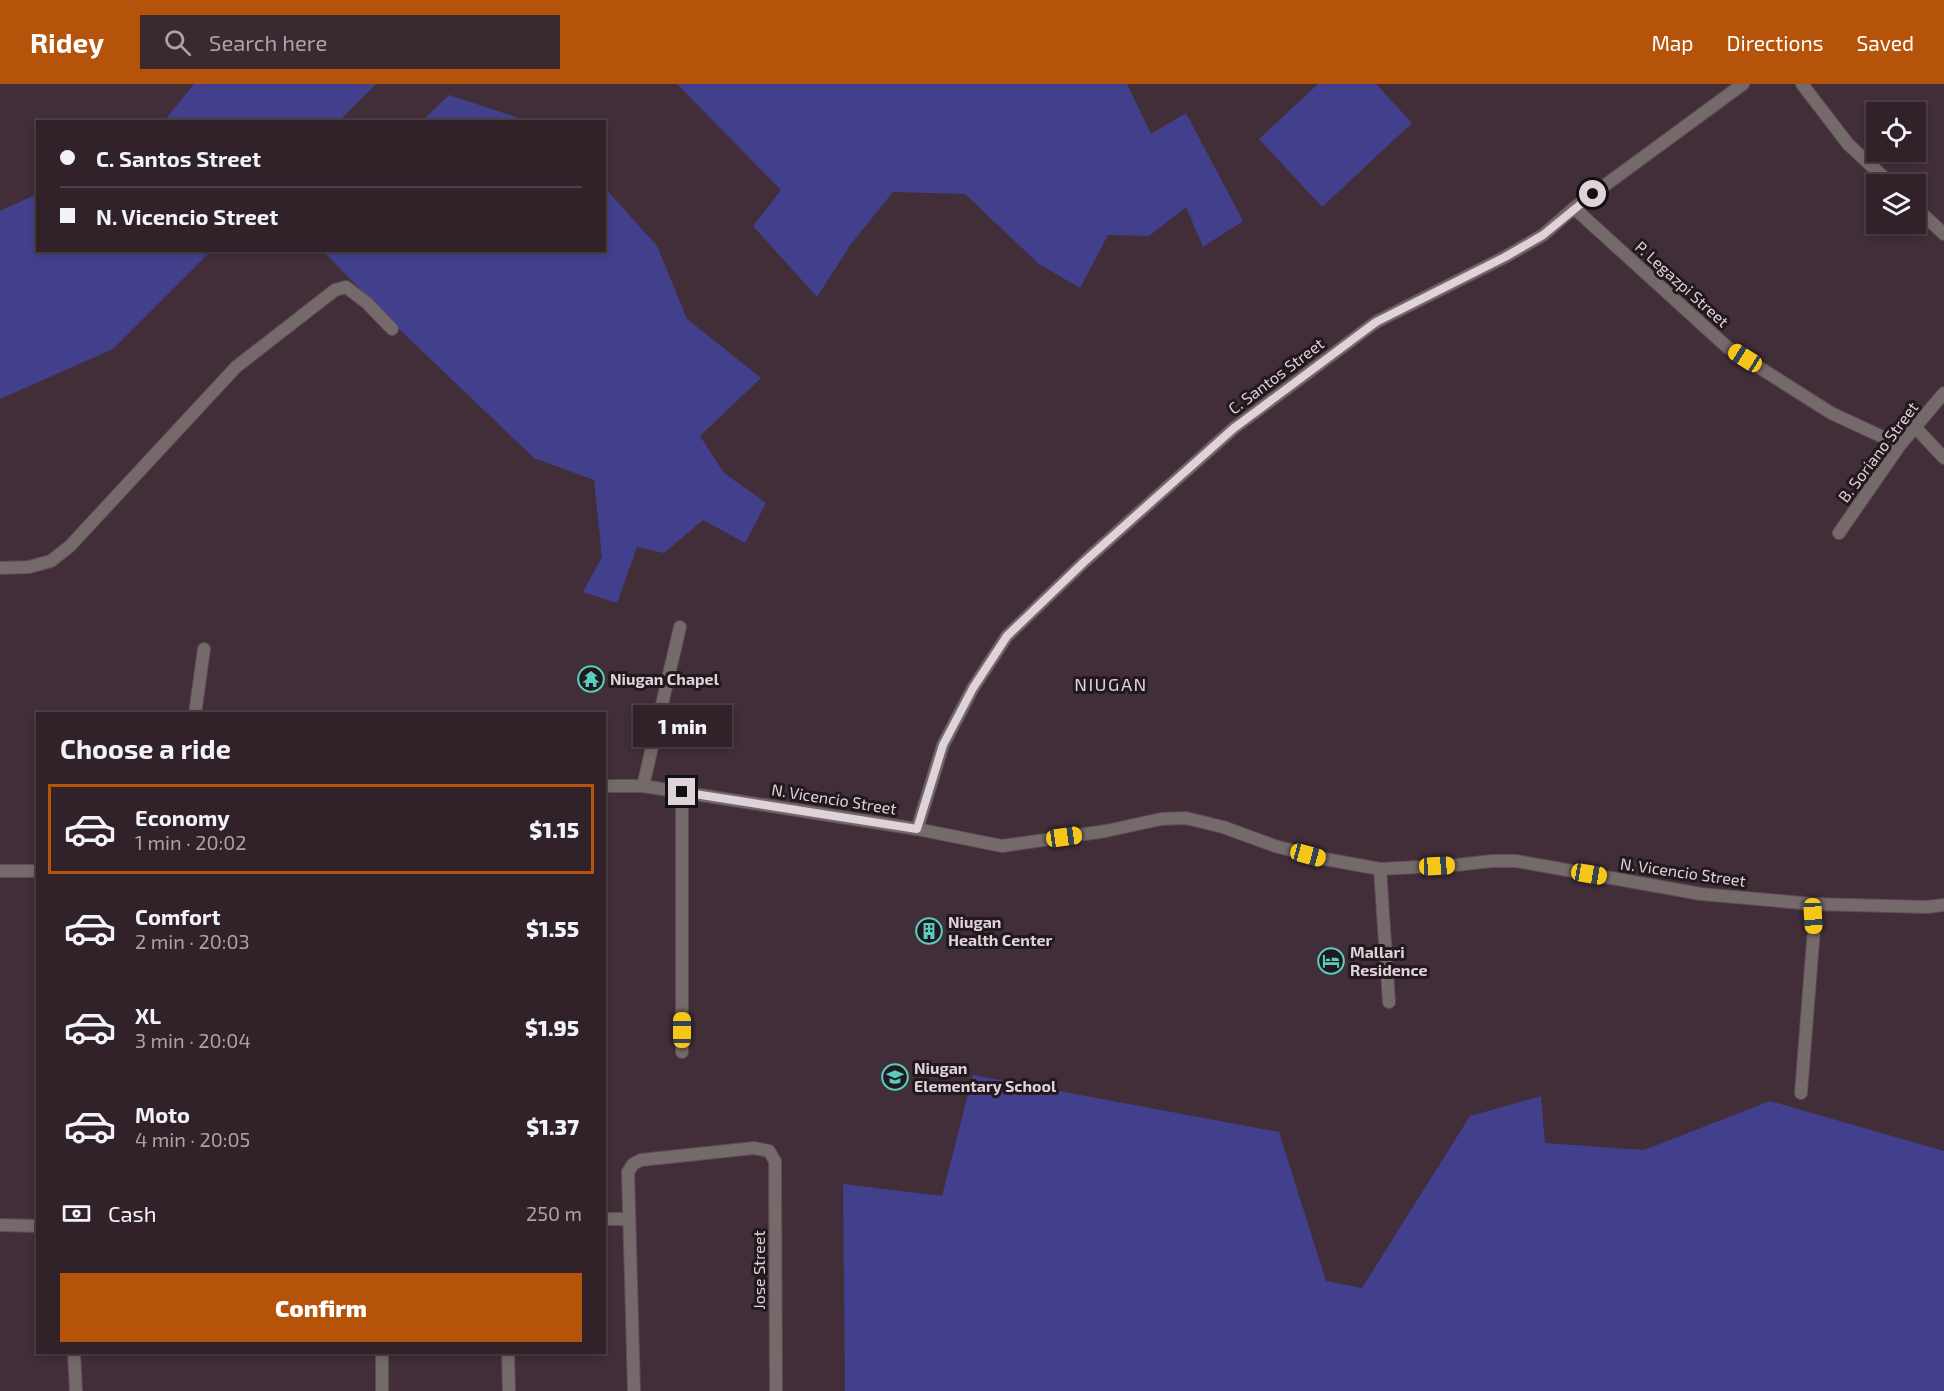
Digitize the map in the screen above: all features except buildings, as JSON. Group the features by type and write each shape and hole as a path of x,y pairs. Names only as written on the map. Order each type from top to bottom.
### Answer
{"street":[{"name":"C. Santos Street","path":"917,829 943,745 973,688 1007,636 1085,561 1234,428 1376,322 1505,257 1543,235 1574,208 1743,84"},
{"path":"1802,84 1848,144 1880,174"},
{"name":"P. Legazpi Street","path":"1574,208 1727,347 1832,413 1900,445"},
{"path":"1926,217 1944,234"},
{"path":"0,568 29,567 51,561 70,546 236,367 335,290 346,287 367,303 392,329"},
{"name":"B. Soriano Street","path":"1839,533 1900,445 1944,393"},
{"path":"1915,427 1944,458"},
{"path":"643,786 680,627"},
{"path":"195,712 204,649"},
{"name":"N. Vicencio Street","path":"606,786 643,786 917,829 1002,846 1106,831 1161,819 1186,818 1223,827 1275,846 1325,859 1380,868 1516,861 1701,894 1813,904 1927,907 1944,905"},
{"path":"682,792 682,1052"},
{"path":"1380,868 1389,1002"},
{"path":"0,871 36,871"},
{"path":"1801,1093 1814,929 1813,904"},
{"name":"Jose Street","path":"629,1218 628,1172 633,1164 641,1160 754,1148 769,1151 776,1161 776,1391"},
{"path":"606,1219 629,1218 634,1391"},
{"path":"0,1225 36,1226"},
{"path":"74,1354 76,1391"},
{"path":"382,1354 382,1391"},
{"path":"508,1354 509,1391"}],"shaded area":[{"path":"194,84 376,84 340,120 165,120"},
{"path":"677,84 1127,84 1151,134 1186,113 1243,221 1203,247 1186,207 1149,236 1108,235 1080,288 1039,264 965,194 893,192 851,244 817,297 753,226 781,190"},
{"path":"1318,84 1376,84 1412,123 1322,207 1259,139"},
{"path":"449,95 525,120 423,120"},
{"path":"606,189 657,246 687,319 761,378 700,436 724,473 766,503 745,543 703,520 664,553 637,547 617,603 583,592 602,557 594,480 534,458 400,330 324,252 606,252"},
{"path":"36,194 36,252 210,252 113,349 0,399 0,211"},
{"path":"973,1075 1279,1132 1326,1281 1362,1288 1470,1116 1541,1096 1545,1143 1644,1150 1770,1101 1944,1151 1944,1391 845,1391 843,1184 942,1196"}],"place":[{"name":"Niugan Chapel","path":"591,679"},
{"name":"Niugan Health Center","path":"929,931"},
{"name":"Mallari Residence","path":"1331,961"},
{"name":"Niugan Elementary School","path":"895,1077"}],"district":[{"name":"NIUGAN","path":"1111,685"}],"route":[{"path":"682,792 917,829 943,745 973,688 1007,636 1085,561 1234,428 1376,322 1505,257 1543,235 1593,194"}]}
